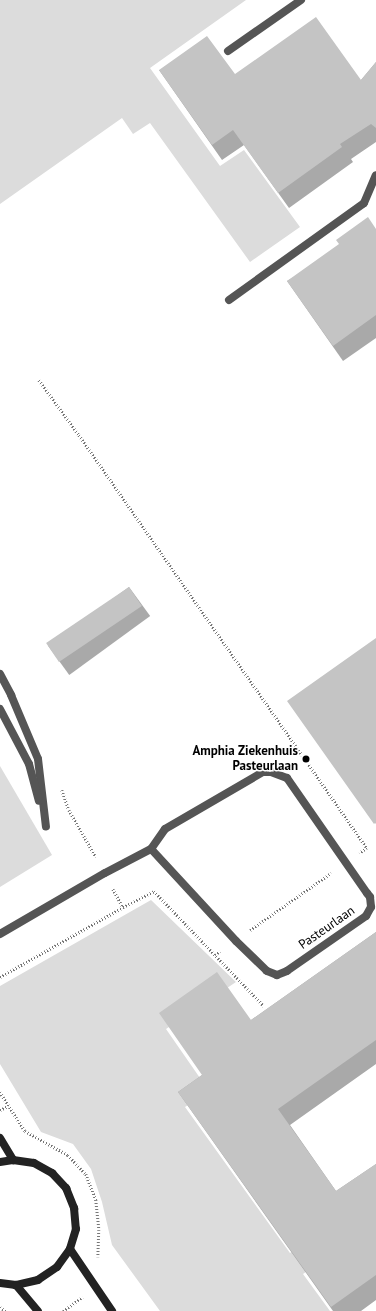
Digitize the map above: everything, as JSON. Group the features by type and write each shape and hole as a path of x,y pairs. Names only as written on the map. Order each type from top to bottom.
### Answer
{"main road":[{"path":"0,1138 13,1160"},
{"path":"0,1162 13,1160 34,1163 52,1173 66,1188 74,1208 76,1228 70,1249 57,1267 38,1280 16,1285 0,1283"},
{"path":"70,1249 112,1311"},
{"path":"16,1285 38,1311"}],"street":[{"path":"228,51 301,0"},
{"path":"229,300 364,203 376,175"},
{"path":"0,674 12,695 38,759 46,827 29,764 0,709"},
{"name":"Pasteurlaan","path":"0,934 105,873 151,849 165,829 263,772 272,772 287,778 370,897 371,907 366,916 282,974 277,975 267,971 236,941 151,849"}],"path":[{"path":"39,380 79,434 367,848 215,955"},
{"path":"0,977 154,891 264,1006"},
{"path":"0,1092 8,1106 0,1110"},
{"path":"0,1307 6,1311"}],"shaded area":[{"path":"0,0 246,0 150,68 220,166 244,150 300,227 250,262 150,123 133,134 122,118 0,204"},
{"path":"0,766 52,855 0,887"},
{"path":"151,900 236,982 166,1029 209,1091 185,1107 290,1253 315,1236 329,1256 303,1274 330,1311 160,1311 112,1245 102,1202 91,1169 73,1144 41,1132 0,1064 0,986"}],"building":[{"path":"316,17 361,80 376,62 376,128 371,124 340,144 342,147 278,193 233,130 212,145 159,70 207,36 235,74"},
{"path":"368,217 376,229 376,315 333,346 287,281 339,244 336,240"},
{"path":"129,587 142,606 59,662 46,643"},
{"path":"376,638 376,824 374,824 287,701"},
{"path":"376,932 376,1040 278,1109 336,1191 376,1164 376,1275 331,1307 178,1092 202,1075 159,1013 217,972 251,1020"}],"place":[{"name":"Amphia Ziekenhuis Pasteurlaan","path":"306,759"}]}
